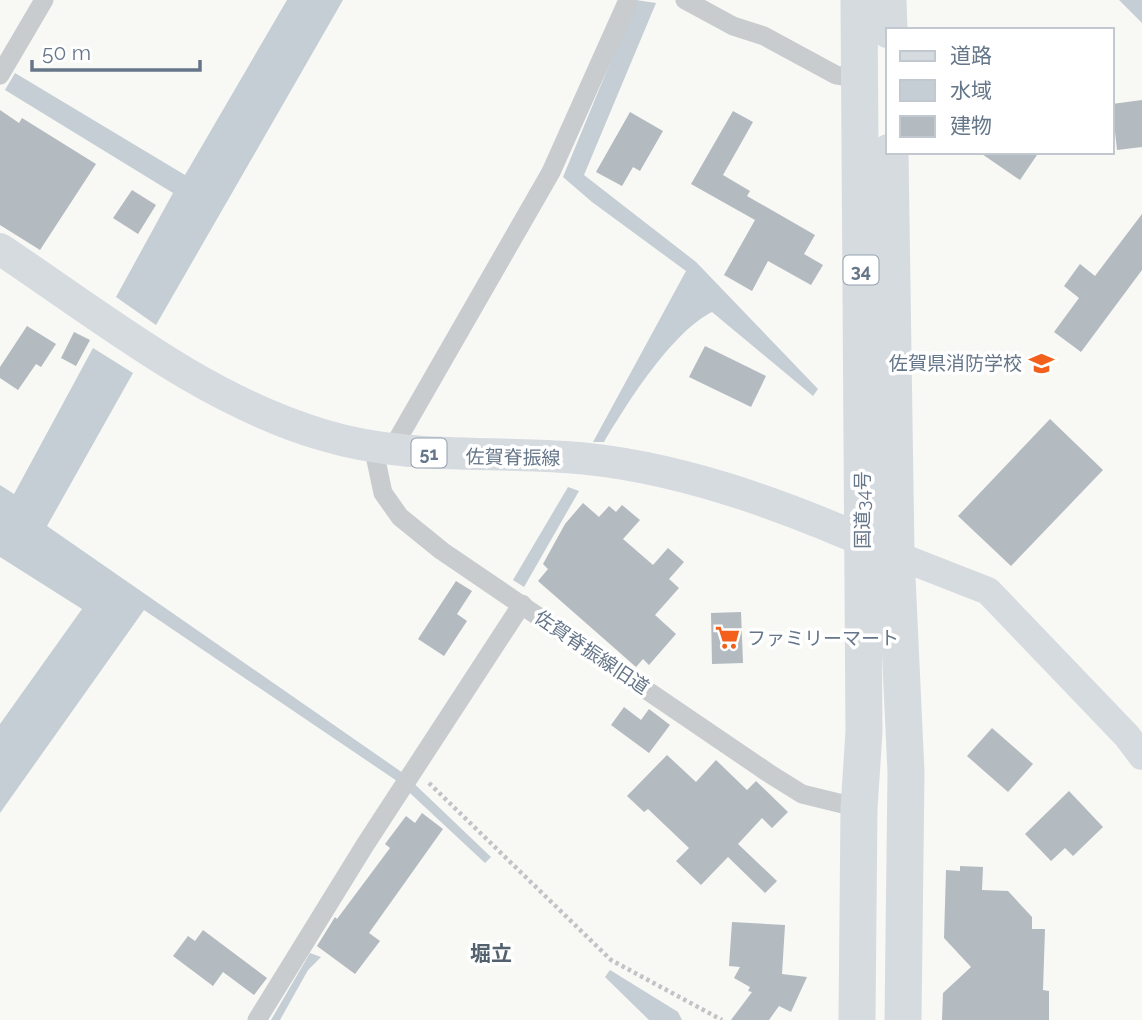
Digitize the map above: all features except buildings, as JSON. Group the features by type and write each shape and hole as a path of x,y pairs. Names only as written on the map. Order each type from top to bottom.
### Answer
{"highway":[{"name":"国道34号","path":"857,1020 859,808 864,732 859,0"},
{"path":"888,0 889,28"},
{"name":"国道34号","path":"891,154 896,555 906,774 903,1020"}],"main road":[{"name":"佐賀脊振線","path":"0,249 205,385 323,435 383,448 454,456 566,457 645,469 715,486 896,555"}],"street":[{"path":"4,69 44,0"},
{"path":"383,448 551,172 628,0"},
{"path":"685,0 733,26 764,36 836,75 859,79"},
{"name":"佐賀脊振線旧道","path":"383,448 383,494 400,517 442,551 780,781 802,794 859,808"},
{"path":"896,555 988,591 1127,736 1142,756"},
{"path":"257,1020 365,845 522,604"}],"path":[{"path":"416,770 611,960 722,1020"}],"water":[{"path":"287,0 343,0 156,325 116,297 173,193 5,90 15,73 185,175"},
{"path":"636,0 656,3 584,175 696,262 818,389 813,396 712,312 697,322 666,352 604,442 593,442 686,271 592,202 563,177"},
{"path":"1119,0 1142,0 1142,23"},
{"path":"93,348 133,373 47,526 403,773 491,857 485,863 397,781 144,610 0,813 0,724 82,609 0,557 0,485 14,494"},
{"path":"568,487 579,491 524,587 513,580"},
{"path":"310,953 321,957 308,970 280,1020 271,1020"},
{"path":"610,970 678,1012 682,1020 649,1020 605,977"}],"place":[{"name":"佐賀県消防学校","path":"1042,363"},
{"name":"ファミリーマート","path":"727,638"}],"district":[{"name":"堀立","path":"491,953"}]}
